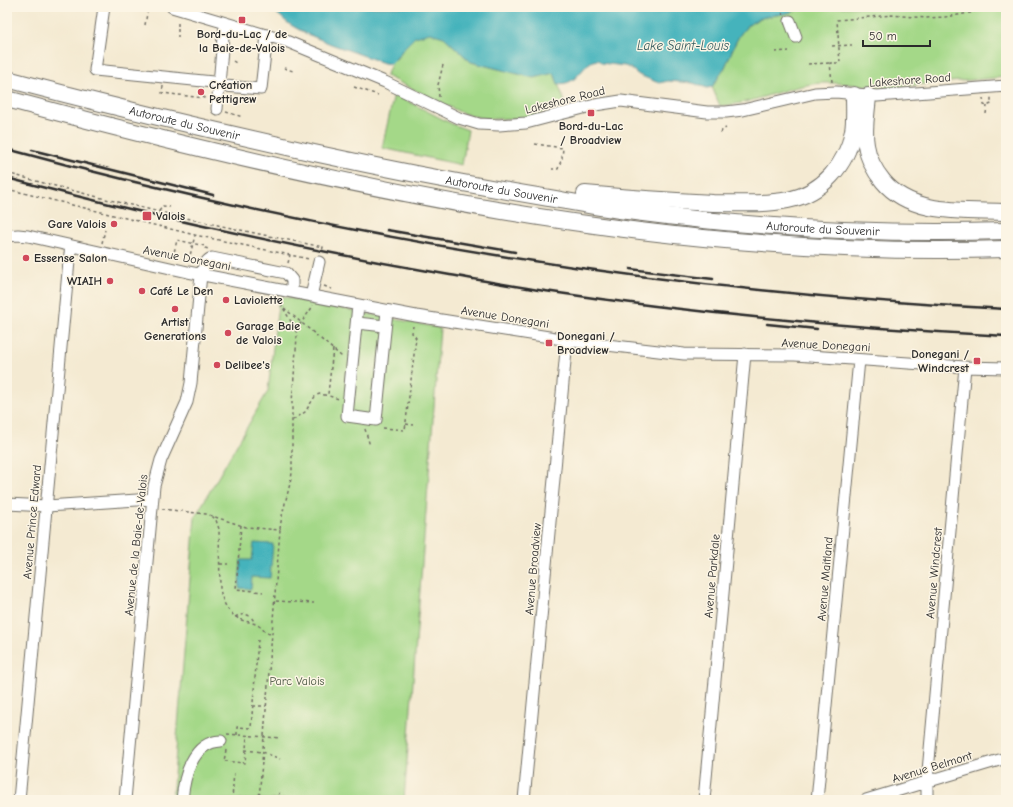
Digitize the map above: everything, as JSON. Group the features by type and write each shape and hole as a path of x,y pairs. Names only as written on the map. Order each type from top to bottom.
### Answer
{"highway":[{"name":"Autoroute du Souvenir","path":"7,79 168,120 254,140 471,185 632,212 746,224 892,231 1006,231"},
{"path":"471,185 682,202 739,203 787,200 804,195 819,186 828,179 840,165 849,147 853,134 861,96"},
{"path":"861,96 868,154 874,169 892,190 908,200 926,206 944,209 1006,212"},
{"name":"Autoroute du Souvenir","path":"7,99 105,125 277,166 460,204 555,220 675,235 813,246 929,250 1006,249"}],"street":[{"path":"104,7 95,70 212,82 225,86 261,89 267,35"},
{"name":"Lakeshore Road","path":"172,7 226,22 293,44 385,82 459,118 479,124 499,125 526,123 595,105 617,101 636,102 707,112 726,112 743,110 815,93 836,92 861,96 885,96 1006,86"},
{"path":"220,110 219,84 223,37 226,22"},
{"path":"790,22 796,38"},
{"name":"Avenue Donegani","path":"7,236 23,235 312,299 358,305 428,318 567,340 671,353 711,355 795,355 965,367 1006,368"},
{"name":"Avenue Prince Edward","path":"19,800 68,261 71,246"},
{"path":"201,274 207,260 216,258 287,274 292,280 287,294"},
{"path":"312,299 318,259"},
{"name":"Avenue de la Baie-de-Valois","path":"125,800 152,499 161,460 187,402 191,383 201,274"},
{"path":"358,305 347,416 376,420 387,311"},
{"path":"357,323 385,326"},
{"name":"Avenue Broadview","path":"524,800 567,340"},
{"name":"Avenue Parkdale","path":"704,800 743,384 744,354"},
{"name":"Avenue Maitland","path":"817,800 859,360"},
{"name":"Avenue Windcrest","path":"928,800 927,782 965,367"},
{"path":"7,504 46,506 152,499"},
{"path":"182,800 186,776 190,764 197,754 210,743 225,741"},
{"name":"Avenue Belmont","path":"866,800 1006,758"}],"path":[{"path":"808,64 840,63 837,20 896,15 925,18 945,17 970,13 987,7"},
{"path":"145,25 148,8"},
{"path":"178,22 178,38"},
{"path":"7,45 11,28"},
{"path":"832,46 852,45"},
{"path":"775,52 789,51"},
{"path":"830,63 832,82"},
{"path":"441,100 437,90 443,66"},
{"path":"284,68 293,71"},
{"path":"354,87 378,95"},
{"path":"165,93 204,97"},
{"path":"986,114 988,106 991,104 991,97"},
{"path":"983,98 984,104 988,106"},
{"path":"220,110 243,117"},
{"path":"721,133 722,130 726,128"},
{"path":"535,144 561,147 563,150 562,158 558,169 552,169"},
{"path":"538,149 539,145"},
{"path":"547,145 547,150"},
{"path":"7,174 159,211 323,247 318,259 290,256 113,216 7,189"},
{"path":"159,211 163,206 170,207"},
{"path":"102,242 105,230"},
{"path":"189,260 195,235"},
{"path":"173,243 176,243 177,240 193,243 213,250"},
{"path":"173,257 173,251 176,243"},
{"path":"288,262 290,256"},
{"path":"320,286 337,291"},
{"path":"282,306 287,294"},
{"path":"296,330 312,309 312,299"},
{"path":"282,306 341,356"},
{"path":"258,800 280,530 282,514 292,473 292,402 297,343 296,330 282,306"},
{"path":"379,427 405,430 416,338 412,333 414,322"},
{"path":"329,396 333,349"},
{"path":"293,420 305,412 316,395 320,394 337,399"},
{"path":"406,424 413,425"},
{"path":"365,430 370,446"},
{"path":"159,508 211,515 246,527 280,530"},
{"path":"211,515 216,520 219,529 222,596 228,610 235,617 260,626 266,633 272,634"},
{"path":"241,525 238,545 238,573 236,589 263,592"},
{"path":"220,564 228,564"},
{"path":"275,601 314,603"},
{"path":"235,617 240,615 248,615 253,619 255,624"},
{"path":"237,735 237,727 251,728 258,640"},
{"path":"252,706 266,706"},
{"path":"247,736 245,763 224,761 225,741 237,735 280,738"},
{"path":"245,750 263,752 280,759"},
{"path":"232,800 234,771"},
{"path":"275,800 280,792"}],"green space":[{"path":"801,7 1006,7 1006,77 891,87 842,83 812,84 732,105 720,106 712,87 724,69 741,34 752,23 759,19 785,14"},
{"path":"430,32 444,37 471,62 534,78 554,73 566,105 525,118 481,118 462,113 386,76 391,64 415,37"},
{"path":"394,94 452,124 468,130 462,165 382,148"},
{"name":"Parc Valois","path":"279,296 440,328 404,800 172,800 195,517 268,391"}],"water":[{"name":"Lake Saint-Louis","path":"262,7 801,7 785,14 764,17 746,28 737,40 724,69 712,87 707,88 693,83 668,81 659,83 639,75 625,66 601,63 598,60 587,65 575,79 558,84 554,73 534,78 471,62 444,37 430,33 415,37 391,64 384,63 305,33 289,24 273,10"},
{"path":"254,543 273,544 270,578 252,577 251,589 239,588 241,560 252,560"}],"railway":[{"path":"7,149 130,181 253,209 377,234 502,256 627,274 753,289 879,301 1006,309"},
{"path":"32,150 213,195"},
{"path":"7,178 172,219 283,243 394,265 545,291 660,307 775,319 891,329 1006,336"},
{"path":"387,230 515,252"},
{"path":"630,269 713,279"},
{"path":"767,324 817,329"}],"place":[{"name":"Bord-du-Lac / de la Baie-de-Valois","path":"242,20"},
{"name":"Création Pettigrew","path":"201,92"},
{"name":"Bord-du-Lac / Broadview","path":"591,113"},
{"name":"Valois","path":"147,216"},
{"name":"Gare Valois","path":"114,224"},
{"name":"Essense Salon","path":"26,258"},
{"name":"WIAIH","path":"110,281"},
{"name":"Café Le Den","path":"142,291"},
{"name":"Laviolette","path":"226,300"},
{"name":"Artist Generations","path":"175,309"},
{"name":"Garage Baie de Valois","path":"228,333"},
{"name":"Donegani / Broadview","path":"549,343"},
{"name":"Donegani / Windcrest","path":"977,361"},
{"name":"Delibee's","path":"217,365"}]}
